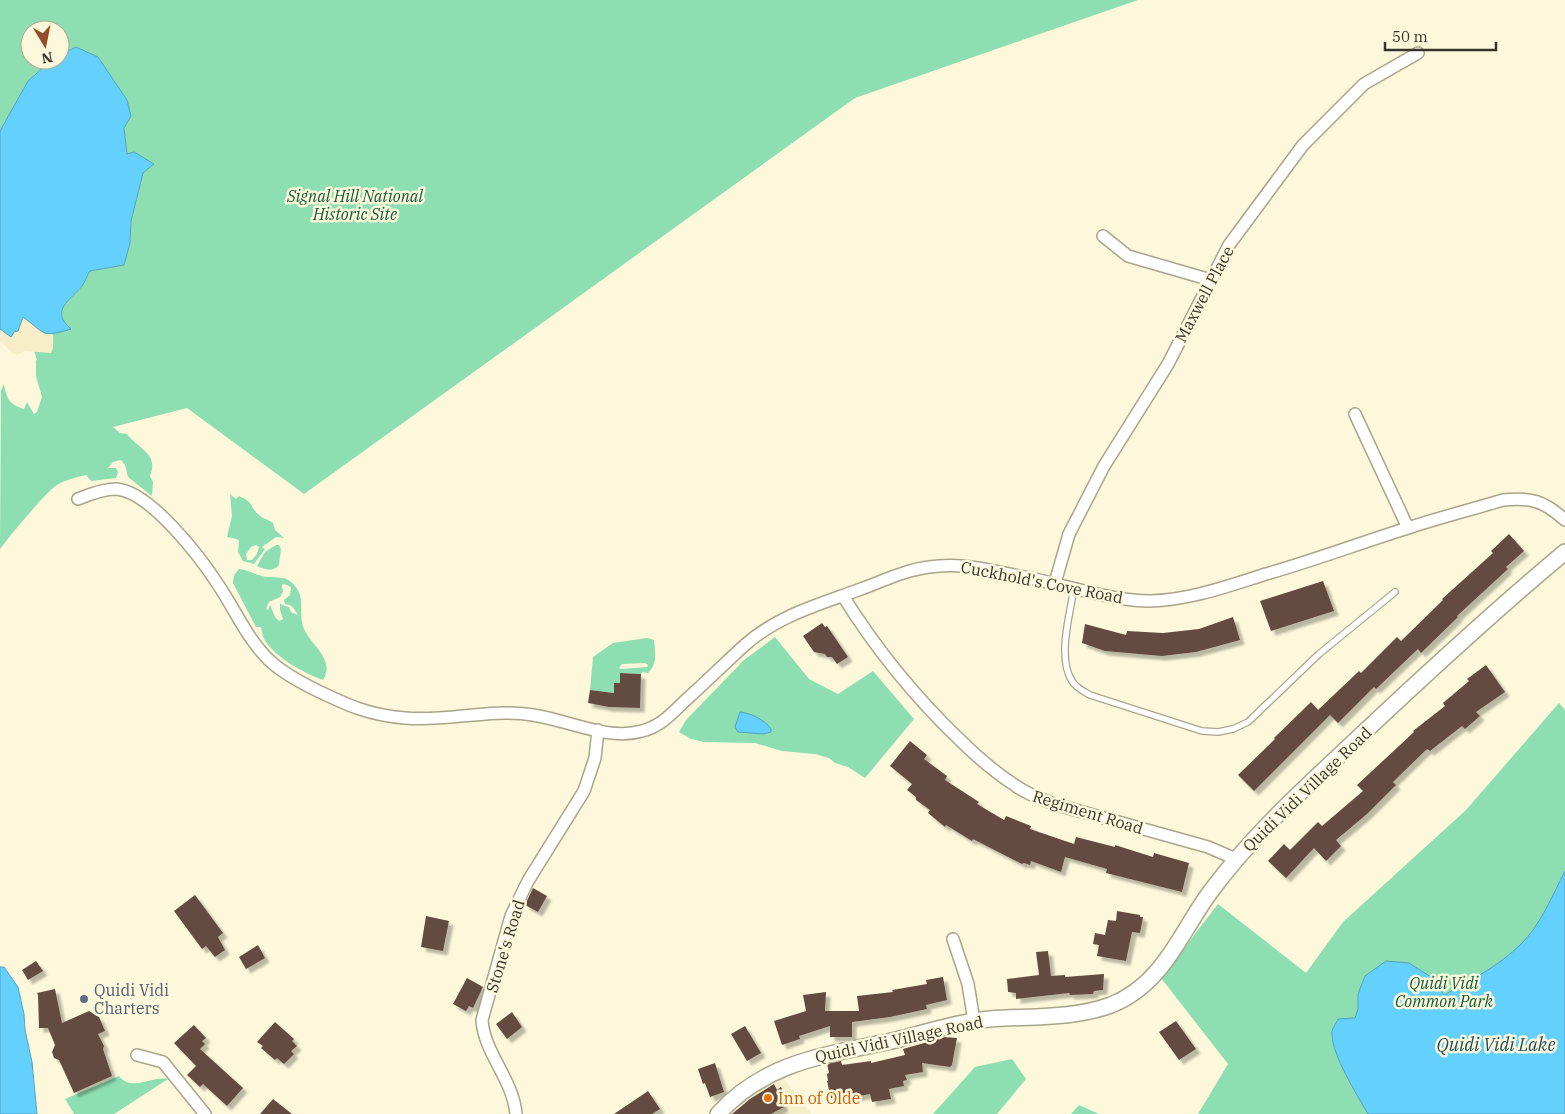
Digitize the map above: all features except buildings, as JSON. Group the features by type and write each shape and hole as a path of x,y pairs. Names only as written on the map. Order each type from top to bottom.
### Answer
{"street":[{"name":"Maxwell Place","path":"1054,583 1069,534 1104,466 1168,364 1229,245 1303,145 1364,84 1418,53"},
{"path":"1104,236 1128,256 1210,280"},
{"path":"1355,414 1408,528"},
{"name":"Cuckhold's Cove Road","path":"78,499 94,493 118,489 135,494 146,502 169,523 200,560 220,588 253,642 266,658 302,683 335,700 370,713 406,718 423,719 502,712 532,714 598,730 624,733 640,732 659,725 747,643 788,616 910,571 943,565 980,568 1108,596 1143,600 1177,598 1199,594 1346,550 1408,528 1503,500 1535,500 1546,505 1565,520"},
{"name":"Quidi Vidi Village Road","path":"718,1114 741,1093 781,1068 817,1057 974,1021 1078,1013 1099,1009 1114,1004 1128,995 1149,980 1162,966 1178,945 1209,893 1260,832 1413,687 1522,588 1565,552"},
{"name":"Regiment Road","path":"843,596 886,660 939,720 970,750 1016,786 1033,796 1054,804 1208,847 1236,859"},
{"name":"Stone's Road","path":"516,1114 512,1092 483,1032 482,1020 512,916 528,881 584,791 595,758 598,730"},
{"path":"953,939 968,984 974,1021"},
{"path":"137,1055 164,1062 205,1114"}],"lane":[{"path":"1074,588 1065,661 1072,681 1079,689 1090,695 1165,720 1202,731 1218,732 1233,729 1248,722 1319,654 1395,592"}],"shaded area":[{"path":"782,1076 811,1114 730,1114 738,1103"}],"green space":[{"name":"Signal Hill National Historic Site","path":"0,0 1138,0 855,98 304,494 187,408 113,427 120,433 127,434 150,457 152,462 150,476 153,482 152,496 128,477 125,465 121,460 113,462 108,468 116,468 118,472 116,478 91,481 86,475 60,483 40,501 0,549 1,390 4,384 6,393 12,403 24,409 27,402 34,414 37,412 42,397 36,376 37,360 23,317 70,329 62,316 62,310 64,305 82,286 90,271 124,265 130,243 131,221 143,173 154,164 127,154 124,128 131,115 76,47 70,50 70,20 20,20 20,70 41,70 28,81 0,131"},
{"path":"230,494 236,499 239,496 248,501 259,515 273,523 275,530 284,538 276,537 262,547 265,549 254,564 243,561 238,552 239,541 227,537 232,516","holes":["256,545 259,547 257,554 252,560 247,560 246,554 251,547"]},
{"path":"279,545 281,549 279,565 269,570 257,566 265,552"},
{"path":"239,569 265,577 286,579 296,587 301,599 301,616 304,629 325,659 326,673 323,680 290,664 269,646 263,638 261,627 256,627 233,583 234,575","holes":["282,585 291,587 290,595 284,600 285,604 292,606 298,615 291,612 289,607 280,603 283,619 279,621 275,617 270,605 268,610 266,609 269,602 280,597 283,592"]},
{"path":"775,637 809,679 838,694 873,671 914,719 865,778 848,767 815,754 782,751 755,743 704,742 691,739 679,732 686,720 744,660"},
{"path":"647,638 654,640 655,657 653,665 648,673 620,673 620,683 614,683 614,693 590,690 593,657 613,643","holes":["645,663 648,665 647,667 619,668 622,664"]},
{"name":"Quidi Vidi Common Park","path":"1559,703 1565,710 1565,1114 1198,1114 1228,1064 1161,978 1218,904 1306,973 1343,922 1466,810"},
{"path":"1012,1059 1026,1079 997,1114 933,1114 975,1067"},
{"path":"119,1076 124,1081 130,1083 168,1079 114,1114 74,1114 65,1099"},
{"path":"1079,1105 1099,1114 1071,1114"}],"sand":[{"path":"23,317 45,334 53,334 51,353 24,351 17,355 0,342 0,329 3,332 18,331"}],"water":[{"path":"76,47 98,57 127,100 131,116 124,128 127,154 134,152 154,164 143,173 131,221 130,243 124,265 90,271 82,286 64,306 62,311 65,322 71,329 49,334 45,333 23,317 18,331 14,332 11,337 0,329 0,131 28,81 41,70 70,70 70,50"},
{"path":"740,712 753,715 761,720 771,729 771,732 763,734 738,732 735,727"},
{"name":"Quidi Vidi Lake","path":"1565,871 1565,1114 1368,1114 1340,1064 1333,1043 1332,1032 1338,1019 1355,1018 1358,1009 1358,994 1365,976 1386,961 1409,963 1431,977 1444,995 1494,966 1528,937 1540,919"},
{"path":"0,967 4,967 18,987 32,1062 37,1114 0,1114"}],"place":[{"name":"Quidi Vidi Charters","path":"84,999"},
{"name":"Inn of Olde","path":"768,1098"}]}
